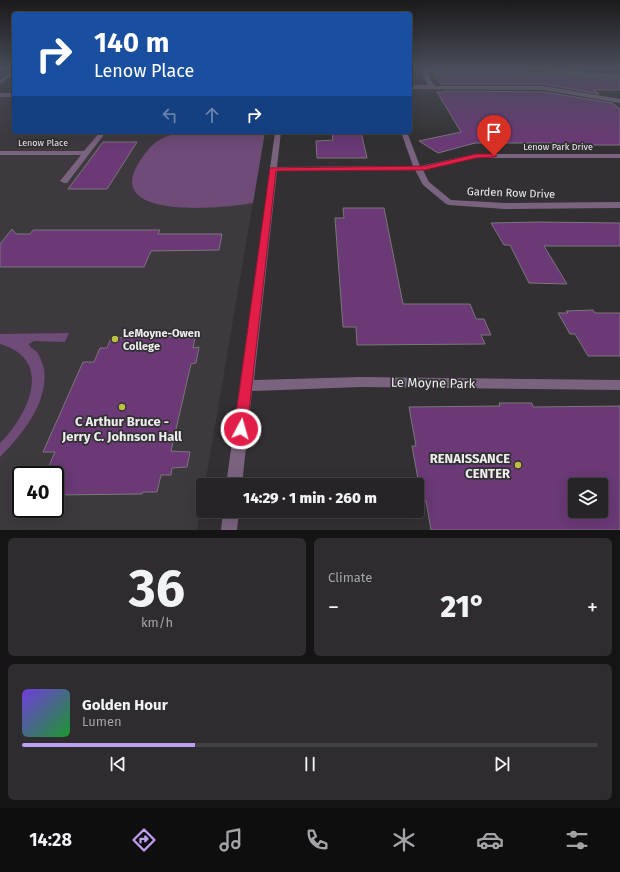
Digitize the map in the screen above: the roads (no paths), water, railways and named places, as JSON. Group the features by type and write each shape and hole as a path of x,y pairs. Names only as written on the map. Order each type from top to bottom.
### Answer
{"street":[{"path":"578,94 620,101"},
{"path":"0,95 12,95"},
{"path":"64,181 101,134"},
{"path":"235,478 278,134"},
{"name":"Garden Row Drive","path":"405,134 421,168 426,183 449,202 505,206 620,205"},
{"name":"Lenow Place","path":"0,153 85,153"},
{"name":"Lenow Park Drive","path":"421,168 476,156 620,156"},
{"path":"273,169 421,168"},
{"name":"Le Moyne Park","path":"246,386 361,382 620,385"},
{"path":"229,530 230,518"}],"place":[{"name":"LeMoyne-Owen College","path":"115,339"},
{"name":"C Arthur Bruce - Jerry C. Johnson Hall","path":"122,407"},
{"name":"RENAISSANCE CENTER","path":"518,465"}]}
